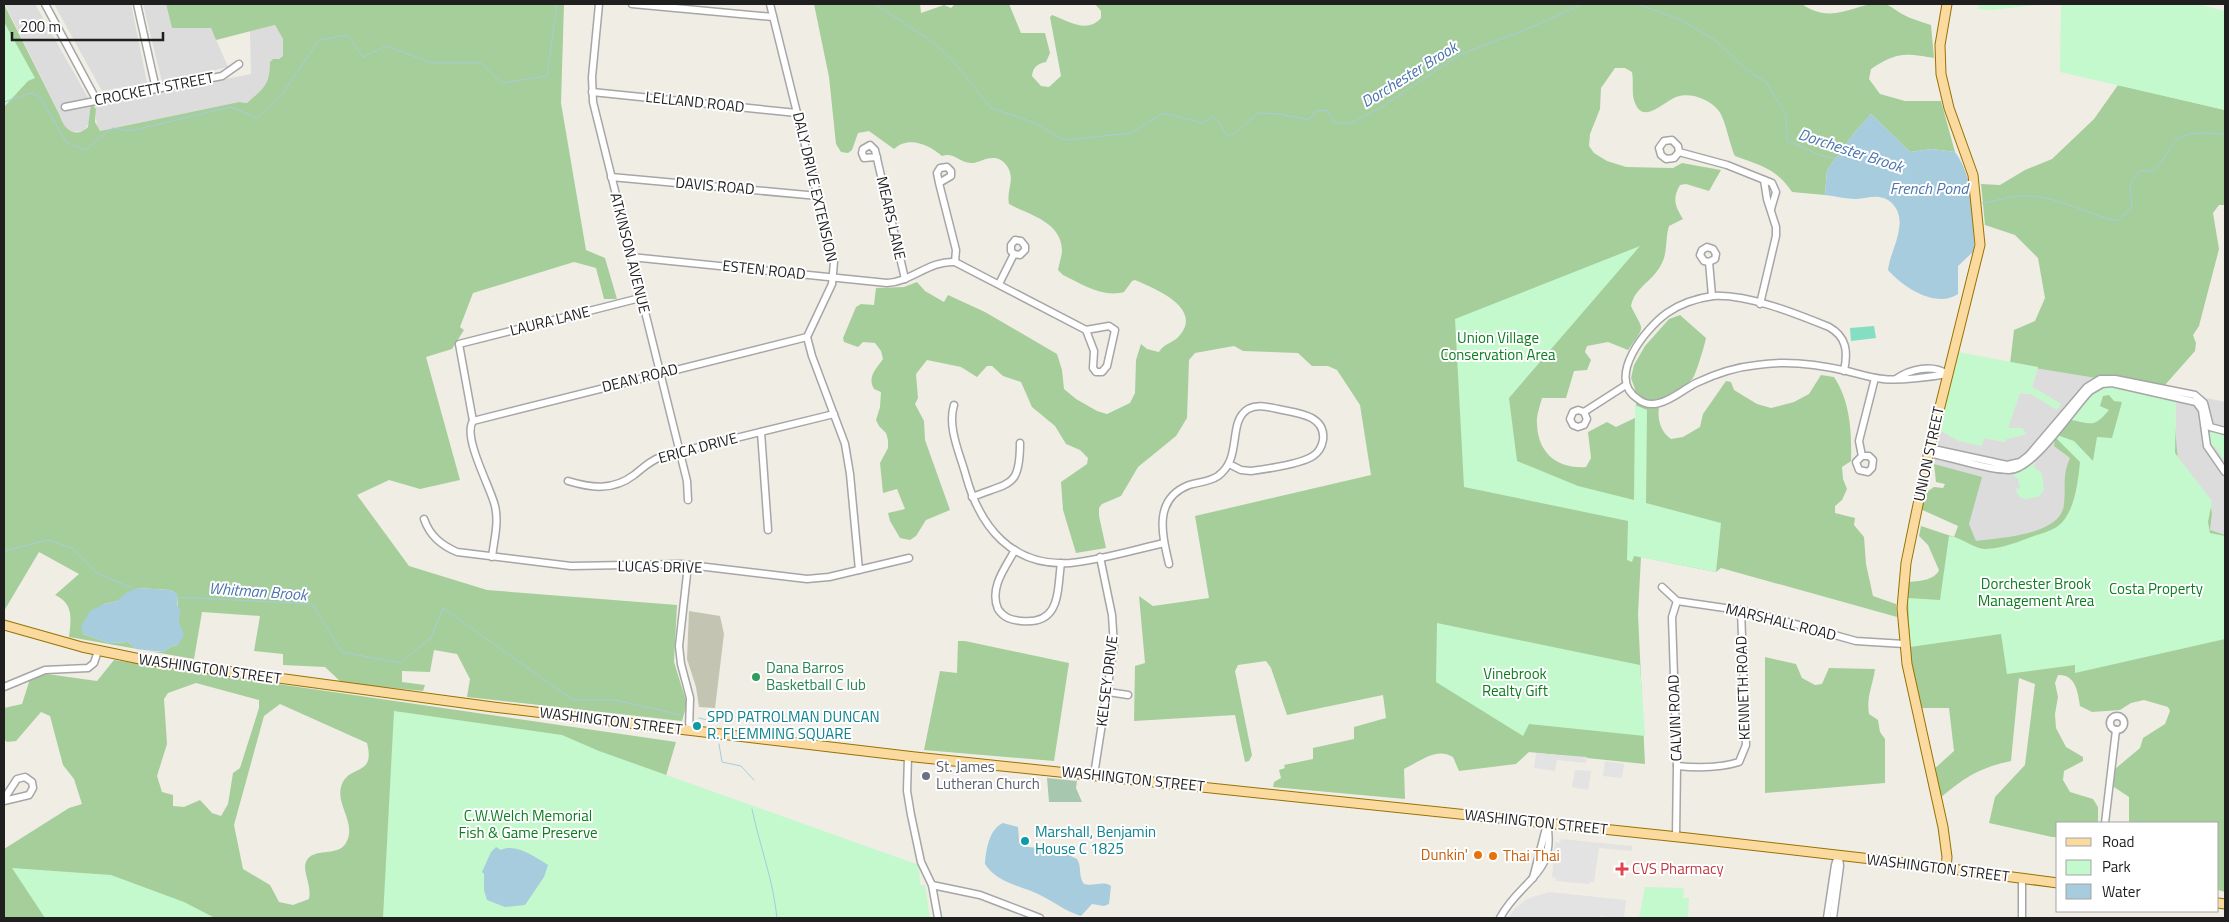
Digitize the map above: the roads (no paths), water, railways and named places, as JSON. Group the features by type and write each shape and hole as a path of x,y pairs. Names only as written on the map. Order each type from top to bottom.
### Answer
{"main road":[{"name":"UNION STREET","path":"1946,868 1944,833 1916,710 1904,644 1902,608 1905,576 1929,451 1947,374 1977,265 1980,232 1973,175 1950,108 1941,74 1940,45 1947,4"},
{"name":"WASHINGTON STREET","path":"4,625 98,651 177,665 493,707 908,756 1676,837 1946,868 2056,883"}],"street":[{"path":"45,4 97,100"},
{"path":"137,4 156,89"},
{"name":"ATKINSON AVENUE","path":"599,4 592,92 597,124 680,452 687,481 688,500"},
{"path":"632,4 773,17"},
{"name":"DALY DRIVE EXTENSION","path":"770,4 834,262 834,278 807,337"},
{"name":"CROCKETT STREET","path":"65,107 225,75 239,64"},
{"name":"LELLAND ROAD","path":"592,92 797,113"},
{"path":"1679,152 1727,165 1764,180 1776,227 1776,236 1760,304"},
{"name":"MEARS LANE","path":"877,158 905,279"},
{"name":"DAVIS ROAD","path":"611,177 818,196"},
{"path":"940,183 956,250 955,262 1086,330 1110,326 1116,330 1106,368 1102,372 1096,372 1093,368 1094,351 1086,330"},
{"path":"998,284 1014,254"},
{"name":"ESTEN ROAD","path":"631,257 887,283 905,279 938,264 955,262"},
{"path":"1709,262 1712,296"},
{"path":"1844,371 1846,348 1836,330 1818,322 1760,304 1731,297 1712,296 1679,306 1658,321 1627,364 1624,377 1626,385 1637,399 1653,404 1666,401 1705,379 1746,366 1792,362 1875,378 1896,379 1903,374 1925,368 1939,368 1947,374"},
{"name":"LAURA LANE","path":"473,420 459,344 640,298"},
{"path":"807,337 812,356 842,434 849,464 859,570"},
{"name":"DEAN ROAD","path":"473,420 807,337"},
{"path":"1862,456 1859,441 1875,378"},
{"path":"1929,451 1938,450 2010,467 2023,466 2092,383 2112,378 2197,396 2204,403 2208,424 2211,428 2225,431"},
{"path":"2062,420 2093,389 2112,383 2194,400 2201,408 2208,447 2225,472"},
{"path":"1584,412 1626,385"},
{"path":"954,405 951,423 972,498 981,517 993,532 1015,550 1038,559 1061,563 1100,557 1164,543"},
{"path":"1168,564 1161,524 1169,500 1183,488 1214,479 1229,464 1235,447 1238,422 1242,414 1254,407 1264,406 1308,416 1317,422 1321,428 1323,440 1321,447 1309,458 1247,472 1229,464"},
{"name":"ERICA DRIVE","path":"568,481 592,487 618,484 656,458 834,414"},
{"path":"473,420 470,427 475,449 496,510 492,557"},
{"path":"2205,434 2211,428"},
{"path":"761,432 768,530"},
{"path":"972,498 1014,478 1020,466 1020,443"},
{"name":"LUCAS DRIVE","path":"424,519 432,535 450,549 492,557 571,566 688,565 821,578 909,558"},
{"path":"1015,550 999,579 995,594 998,609 1011,620 1035,622 1049,615 1055,604 1061,563"},
{"name":"KELSEY DRIVE","path":"1094,775 1108,692 1114,636 1100,557"},
{"path":"688,565 679,646 681,664 690,698 689,730"},
{"path":"1662,587 1677,601"},
{"name":"MARSHALL ROAD","path":"1677,601 1741,610 1856,641 1904,644"},
{"name":"CALVIN ROAD","path":"1676,837 1677,766 1672,617 1677,601"},
{"name":"KENNETH ROAD","path":"1677,766 1705,768 1733,764 1739,762 1743,754 1746,745 1741,610"},
{"path":"4,686 41,671 88,668 94,663 98,651"},
{"path":"1108,692 1128,696"},
{"path":"2105,822 2116,730"},
{"path":"908,756 908,792 911,815 921,862 932,885 938,918"},
{"path":"25,777 32,782 33,790 29,795 4,800 17,779 25,777"},
{"path":"1500,918 1541,870 1546,858 1549,836 1547,824"},
{"path":"1827,918 1838,856"},
{"path":"1833,918 1840,866 1838,856"},
{"path":"2022,879 2022,918"},
{"path":"932,885 980,895 1040,918"}],"water":[{"name":"French Pond","path":"1871,114 1910,152 1932,149 1955,152 1962,163 1972,200 1974,251 1958,266 1958,294 1940,299 1920,294 1894,277 1888,270 1900,224 1896,208 1885,198 1852,199 1825,195 1827,170"},
{"path":"138,588 170,590 177,594 177,605 181,610 179,621 184,635 178,645 172,646 163,652 136,649 128,642 109,643 83,634 81,626 90,611 104,604 117,601 126,593"},
{"path":"1003,823 1018,827 1019,839 1028,847 1058,850 1077,859 1084,884 1108,884 1111,886 1109,904 1104,906 1092,904 1081,916 1042,896 1011,884 990,871 985,864 987,846 994,830"},
{"path":"496,847 501,850 513,848 519,850 548,865 544,877 525,905 505,907 487,900 484,890 484,874 482,872 491,852"}],"waterway":[{"name":"Dorchester Brook","path":"4,102 31,93 40,97 66,142 85,150 113,128 130,131 231,107 257,118 280,97 319,40 347,35 363,57 386,46 432,63 481,63 502,83 547,76 557,4"},
{"name":"Dorchester Brook","path":"875,4 934,43 954,62 991,108 1035,123 1064,140 1131,133 1163,113 1202,123 1212,117 1218,121 1227,136 1235,133 1258,113 1280,114 1309,120 1316,111 1327,110 1334,123 1351,123 1383,106 1461,54 1525,30 1583,4"},
{"name":"Dorchester Brook","path":"1638,4 1683,21 1715,40 1746,69 1767,83 1786,115 1787,141 1817,154 1836,158"},
{"name":"Dorchester Brook","path":"1982,203 2017,196 2038,197 2061,202 2117,221 2132,207 2130,186 2138,171 2154,171 2175,142 2183,136 2201,133 2225,134"},
{"name":"Whitman Brook","path":"4,551 48,540 72,548 97,573 134,589"},
{"name":"Whitman Brook","path":"176,597 312,604 342,652 400,663 431,638 443,608 573,700 615,700 681,715"},
{"name":"Whitman Brook","path":"699,718 719,723"},
{"name":"Whitman Brook","path":"719,744 722,762 741,766 754,780"},
{"name":"Whitman Brook","path":"752,809 773,890 777,918"}],"place":[{"name":"Dana Barros Basketball C lub","path":"756,677"},
{"name":"SPD PATROLMAN DUNCAN R. FLEMMING SQUARE","path":"697,726"},
{"name":"St. James Lutheran Church","path":"926,776"},
{"name":"Marshall, Benjamin House C 1825","path":"1025,841"},
{"name":"Dunkin'","path":"1478,855"},
{"name":"Thai Thai","path":"1493,856"},
{"name":"CVS Pharmacy","path":"1622,869"}],"park label":[{"name":"Union Village Conservation Area","path":"1498,346"},
{"name":"Costa Property","path":"2156,589"},
{"name":"Dorchester Brook Management Area","path":"2036,592"},
{"name":"Vinebrook Realty Gift","path":"1515,682"},
{"name":"C.W.Welch Memorial Fish & Game Preserve","path":"528,824"}]}
